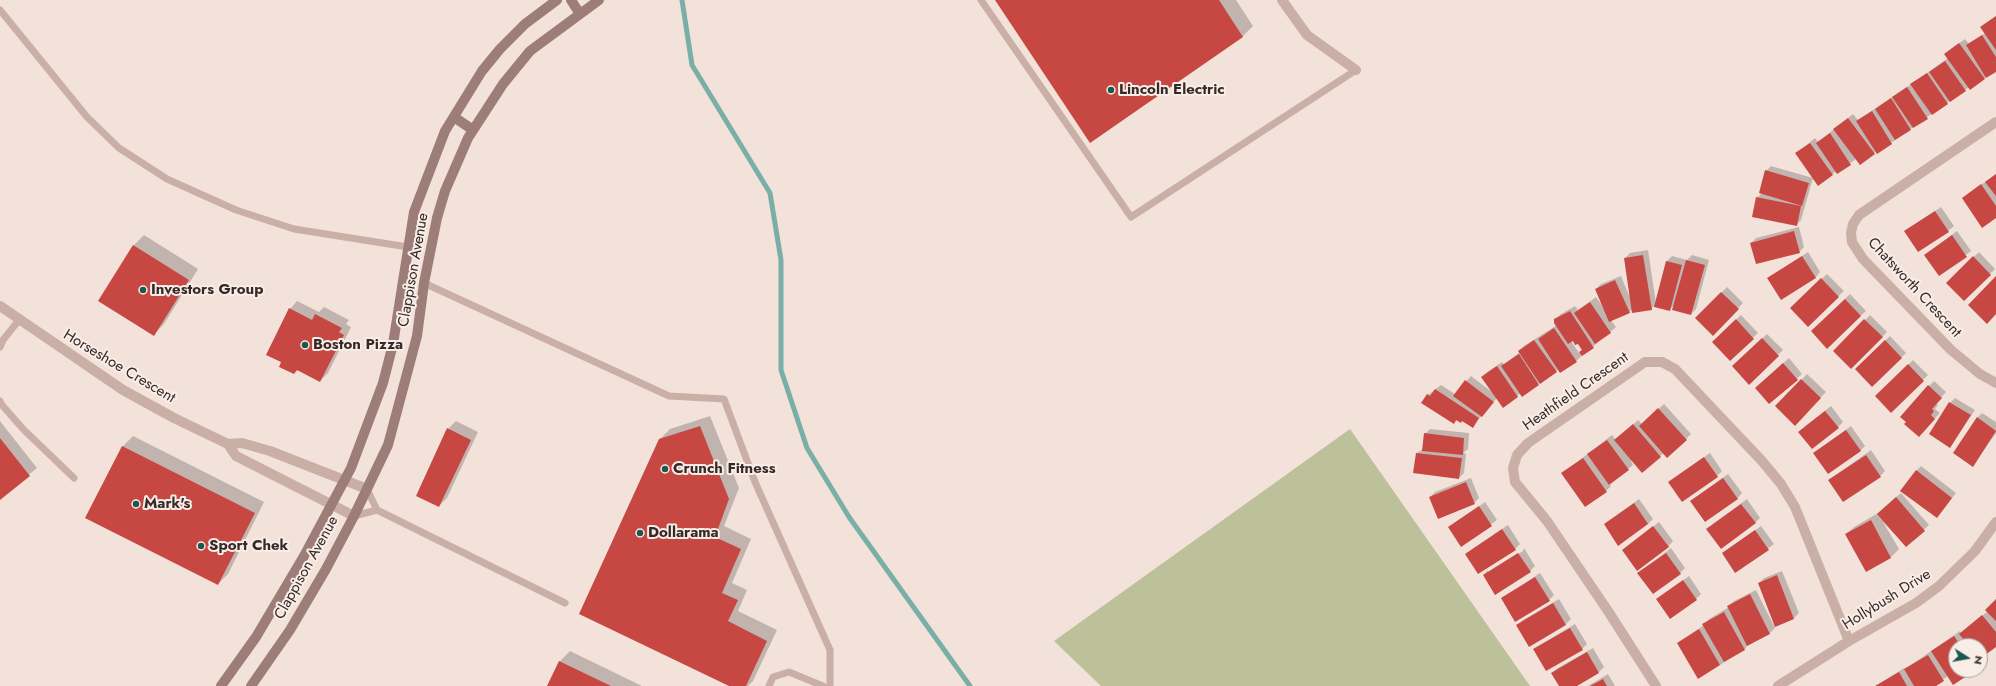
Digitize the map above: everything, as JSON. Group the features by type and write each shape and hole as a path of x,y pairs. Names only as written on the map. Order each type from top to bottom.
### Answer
{"main road":[{"name":"Clappison Avenue","path":"221,686 256,636 332,505 351,468 383,383 393,344 414,212 445,131 482,71 500,49 525,24 557,0"},
{"path":"571,0 580,14"},
{"name":"Clappison Avenue","path":"251,686 304,606 354,516 388,445 417,336 432,239 445,191 473,130 503,84 530,51 599,0"},
{"path":"454,117 473,130"}],"street":[{"path":"1282,0 1307,35 1356,70"},
{"name":"Chatsworth Crescent","path":"1996,122 1859,215 1853,224 1851,233 1852,242 1863,259 1951,350 1980,374 1996,383"},
{"name":"Horseshoe Crescent","path":"0,306 123,390 228,444 236,456 354,516"},
{"name":"Heathfield Crescent","path":"1656,686 1608,610 1556,534 1515,482 1513,468 1517,455 1528,443 1645,362 1662,362 1675,369 1757,456 1781,484 1795,507 1849,641"},
{"name":"Horseshoe Crescent","path":"228,444 242,443 263,449 367,489"},
{"name":"Hollybush Drive","path":"1778,686 1849,641 1916,603 1939,586 1975,550 1996,522"}],"lane":[{"path":"981,0 1132,217 1356,70"},
{"path":"0,10 87,117 119,148 167,179 236,210 294,229 408,247"},
{"path":"424,283 669,396 724,399 755,482 830,650 830,686"},
{"path":"0,347 3,340 19,320"},
{"path":"0,401 24,430 74,478"},
{"path":"367,489 377,510 565,604"},
{"path":"354,516 377,510"},
{"path":"769,686 773,677 790,672 823,686"}],"green space":[{"path":"1350,429 1530,686 1101,686 1054,641"}],"building":[{"name":"Lincoln Electric","path":"995,0 1219,0 1243,37 1090,143"},
{"path":"1996,16 1996,50 1980,27"},
{"path":"1982,35 1996,57 1996,72 1986,78 1966,45"},
{"path":"1959,43 1985,79 1970,90 1944,54"},
{"path":"1945,61 1966,91 1950,102 1929,72"},
{"path":"1927,73 1948,104 1932,115 1910,84"},
{"path":"1907,87 1928,119 1913,128 1892,97"},
{"path":"1891,98 1911,130 1895,140 1875,109"},
{"path":"1872,111 1892,144 1877,154 1856,121"},
{"path":"1848,118 1875,154 1860,165 1833,129"},
{"path":"1830,133 1851,165 1837,174 1816,143"},
{"path":"1810,143 1833,175 1818,186 1795,153"},
{"path":"1765,170 1809,183 1802,206 1759,193"},
{"path":"1996,174 1996,196 1985,182"},
{"path":"1981,184 1996,206 1996,218 1982,228 1962,198"},
{"path":"1756,197 1801,206 1797,226 1752,217"},
{"path":"1935,211 1949,232 1918,252 1904,231"},
{"path":"1794,231 1800,253 1756,264 1750,243"},
{"path":"1952,235 1967,257 1939,276 1924,255"},
{"name":"Investors Group","path":"133,245 189,280 154,336 98,301"},
{"path":"1643,255 1652,310 1632,313 1624,258"},
{"path":"1802,256 1816,278 1781,300 1767,278"},
{"path":"1973,256 1991,275 1964,301 1946,283"},
{"path":"1686,260 1705,265 1691,315 1672,310"},
{"path":"1666,261 1682,265 1670,311 1654,307"},
{"path":"1996,276 1996,314 1987,324 1968,305"},
{"path":"1821,278 1839,297 1808,327 1790,308"},
{"path":"1615,280 1630,313 1609,322 1595,289"},
{"path":"1721,292 1739,309 1713,336 1695,318"},
{"path":"1845,299 1861,316 1827,349 1811,331"},
{"path":"1590,302 1611,333 1595,344 1574,313"},
{"name":"Boston Pizza","path":"289,308 312,320 315,314 342,328 339,332 344,335 320,382 297,370 294,374 279,367 281,362 266,355"},
{"path":"1570,311 1594,348 1582,356 1579,352 1582,350 1578,344 1575,345 1573,341 1568,344 1554,323 1554,319"},
{"path":"1736,319 1754,339 1730,361 1712,342"},
{"path":"1864,319 1883,337 1851,369 1833,351"},
{"path":"1554,328 1577,362 1560,373 1538,339"},
{"path":"1762,338 1779,356 1749,385 1732,366"},
{"path":"1534,340 1557,372 1540,384 1518,351"},
{"path":"1885,340 1902,358 1872,387 1855,369"},
{"path":"1519,354 1539,385 1522,397 1501,366"},
{"path":"1783,363 1798,380 1769,404 1755,388"},
{"path":"1908,364 1924,381 1891,413 1875,396"},
{"path":"1497,366 1518,397 1503,408 1481,377"},
{"path":"1801,379 1821,398 1795,426 1775,406"},
{"path":"1465,380 1494,402 1482,417 1453,396"},
{"path":"1928,385 1942,398 1932,409 1934,411 1931,415 1935,419 1919,437 1904,424 1906,422 1900,417"},
{"path":"1435,389 1479,418 1473,428 1462,421 1461,423 1456,420 1454,424 1421,403 1427,394 1430,396"},
{"path":"1949,402 1971,415 1950,448 1929,434"},
{"path":"1658,408 1687,440 1667,458 1639,426"},
{"path":"1825,411 1839,428 1812,449 1798,432"},
{"path":"1977,417 1996,431 1973,467 1953,453"},
{"path":"1633,424 1661,457 1642,473 1614,440"},
{"path":"700,426 729,499 715,537 741,549 722,593 738,600 728,621 767,641 746,686 729,686 579,614 659,439"},
{"path":"447,428 471,440 439,507 416,496"},
{"path":"1846,430 1861,451 1828,474 1813,453"},
{"path":"1424,433 1464,438 1463,455 1422,451"},
{"path":"0,438 30,476 0,500"},
{"path":"1607,440 1629,470 1609,485 1587,454"},
{"path":"122,446 255,513 218,585 85,518"},
{"path":"1416,453 1462,458 1459,479 1413,473"},
{"path":"1866,455 1881,477 1843,502 1828,480"},
{"path":"1704,457 1718,477 1682,502 1668,482"},
{"path":"1583,458 1607,492 1585,507 1561,473"},
{"path":"1916,470 1952,498 1937,518 1900,491"},
{"path":"1723,478 1738,499 1705,522 1690,501"},
{"path":"1466,482 1475,504 1438,519 1429,497"},
{"path":"1896,497 1925,531 1906,547 1877,514"},
{"path":"1634,503 1648,524 1618,546 1604,524"},
{"path":"1741,504 1756,523 1721,549 1706,529"},
{"path":"1479,506 1492,526 1461,547 1448,527"},
{"path":"1871,520 1891,558 1866,572 1845,534"},
{"path":"1653,526 1669,547 1637,571 1622,550"},
{"path":"1502,529 1516,550 1478,574 1465,554"},
{"path":"1755,530 1769,550 1735,573 1722,553"},
{"path":"1518,553 1531,572 1495,595 1483,575"},
{"path":"1666,553 1681,574 1653,594 1637,573"},
{"path":"1777,575 1794,619 1775,627 1758,583"},
{"path":"1535,577 1550,601 1515,622 1501,598"},
{"path":"1683,580 1697,600 1670,619 1656,599"},
{"path":"1750,594 1770,634 1747,646 1727,606"},
{"path":"1996,599 1996,621 1985,610"},
{"path":"1553,603 1566,625 1529,647 1516,625"},
{"path":"1724,612 1745,650 1724,662 1702,624"},
{"path":"1982,615 1996,632 1996,647 1988,653 1988,638 1962,638 1959,634"},
{"path":"1570,628 1583,650 1546,671 1533,649"},
{"path":"1699,629 1720,665 1698,679 1677,643"},
{"path":"1948,640 1948,677 1931,651"},
{"path":"1587,652 1599,673 1577,686 1559,686 1551,673"},
{"path":"1928,655 1944,681 1936,686 1914,686 1904,669"},
{"path":"559,661 611,686 547,686"},
{"path":"1899,672 1907,686 1875,686"},
{"path":"1948,678 1964,678 1953,685"},
{"path":"1603,679 1607,686 1590,686"}],"waterway":[{"path":"682,0 692,65 770,193 781,260 781,370 807,448 849,517 970,686"}],"place":[{"name":"Lincoln Electric","path":"1111,90"},
{"name":"Investors Group","path":"143,290"},
{"name":"Boston Pizza","path":"305,345"},
{"name":"Crunch Fitness","path":"665,469"},
{"name":"Mark's","path":"136,504"},
{"name":"Dollarama","path":"640,533"},
{"name":"Sport Chek","path":"201,546"}]}
